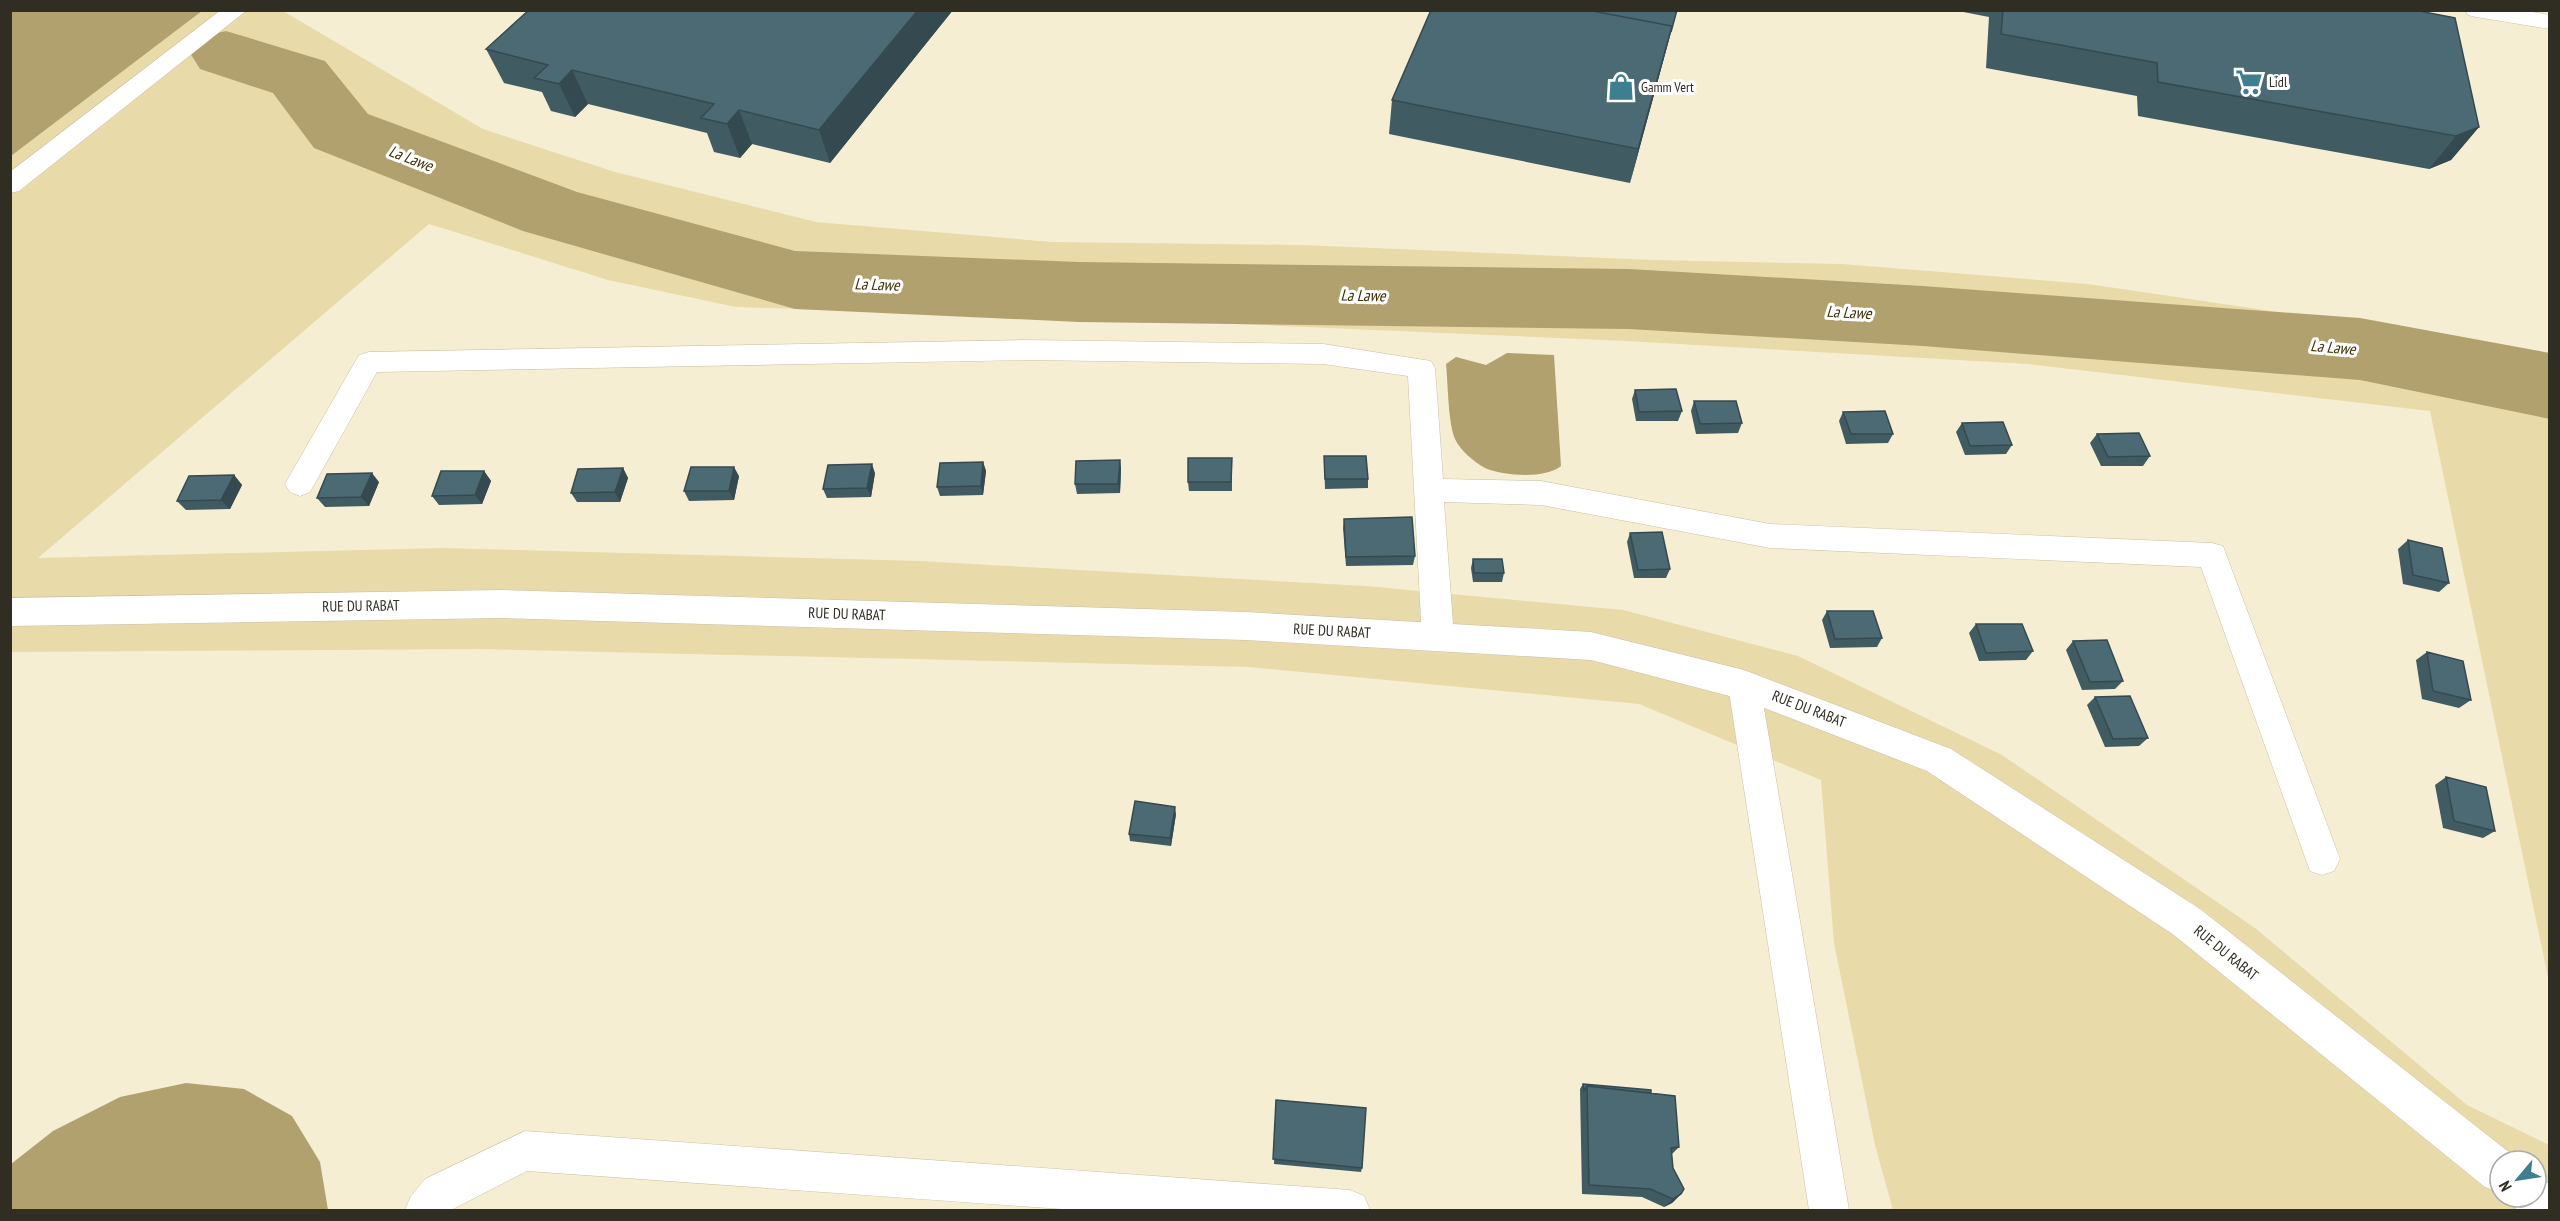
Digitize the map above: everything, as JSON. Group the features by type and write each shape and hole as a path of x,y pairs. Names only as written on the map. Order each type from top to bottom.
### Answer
{"street":[{"name":"RUE DU RABAT","path":"10,612 501,604 1234,626 1591,646 1744,684 1939,760 2187,922 2488,1162"}],"lane":[{"path":"10,185 236,10"},
{"path":"2476,10 2550,22"},
{"path":"300,484 369,362 1025,350 1323,354 1421,368 1438,638"},
{"path":"1429,490 1541,493 1770,536 2212,555 2322,860"},
{"path":"1744,684 1829,1210"},
{"path":"425,1210 439,1193 525,1151 1350,1210"}],"shaded area":[{"path":"11,10 202,10 202,11 11,156"},
{"path":"202,11 283,11 483,129 615,172 816,222 1052,242 1303,245 1654,260 1842,264 2088,284 2434,335 2549,357 2549,982 2430,411 2028,364 1626,341 1169,321 736,307 608,280 429,224 38,558 443,548 919,561 1366,586 1623,610 1798,656 2002,755 2255,928 2467,1105 2549,1145 2549,1210 1893,1210 1875,1145 1834,943 1821,780 1639,704 1248,667 479,649 11,652 11,156"},
{"path":"1507,353 1554,355 1561,466 1554,470 1524,475 1493,471 1472,459 1455,439 1450,413 1446,364 1456,357 1486,365"},
{"path":"186,1083 244,1089 292,1116 320,1162 328,1210 11,1210 11,1164 53,1131 120,1097"}],"building":[{"path":"529,10 918,10 819,130 739,110 727,124 701,118 714,104 572,70 559,84 534,78 548,65 486,49"},
{"path":"1431,10 1587,10 1672,26 1638,149 1392,100"},
{"path":"1587,10 1677,10 1671,32 1672,26"},
{"name":"Lidl","path":"2003,10 2414,10 2455,18 2479,127 2456,136 2158,82 2157,63 2001,34"},
{"path":"1676,389 1682,411 1639,412 1635,390"},
{"path":"1694,401 1736,401 1742,423 1700,424"},
{"path":"1885,411 1893,434 1851,434 1843,412"},
{"path":"2003,422 2012,445 1970,446 1962,423"},
{"path":"2139,433 2150,456 2108,457 2097,434"},
{"path":"1324,456 1366,456 1368,479 1325,479"},
{"path":"1188,458 1232,458 1231,482 1188,482"},
{"path":"1120,460 1118,484 1075,484 1076,461"},
{"path":"983,462 981,486 937,487 940,463"},
{"path":"872,464 867,488 823,489 828,465"},
{"path":"691,467 734,467 729,491 684,491"},
{"path":"623,468 615,492 571,493 578,469"},
{"path":"441,471 484,471 475,495 432,496"},
{"path":"372,473 361,497 317,498 327,474"},
{"path":"234,475 221,500 177,501 189,476"},
{"path":"1412,517 1415,556 1346,557 1344,519"},
{"path":"1662,532 1670,569 1638,570 1630,533"},
{"path":"2408,540 2442,548 2449,583 2413,575"},
{"path":"1473,559 1502,559 1504,573 1474,573"},
{"path":"1827,611 1873,611 1882,638 1835,639"},
{"path":"1976,624 2022,624 2033,651 1986,653"},
{"path":"2107,640 2123,681 2090,682 2073,641"},
{"path":"2427,652 2463,661 2471,700 2433,691"},
{"path":"2130,696 2148,738 2113,739 2095,697"},
{"path":"2446,777 2486,787 2495,831 2454,821"},
{"path":"1135,801 1175,807 1170,838 1129,834"},
{"path":"1583,1084 1651,1090 1651,1093 1587,1086 1584,1091"},
{"path":"1587,1086 1675,1096 1679,1147 1671,1148 1673,1168 1684,1189 1681,1194 1673,1199 1650,1189 1589,1185"},
{"path":"1276,1100 1366,1108 1362,1168 1273,1159"}],"waterway":[{"name":"La Lawe","path":"226,53 299,77 341,131 551,212 795,280 1079,292 1629,299 1923,316 2360,349 2550,386"}],"place":[{"name":"Lidl","path":"2249,82"},
{"name":"Gamm Vert","path":"1621,87"}]}
